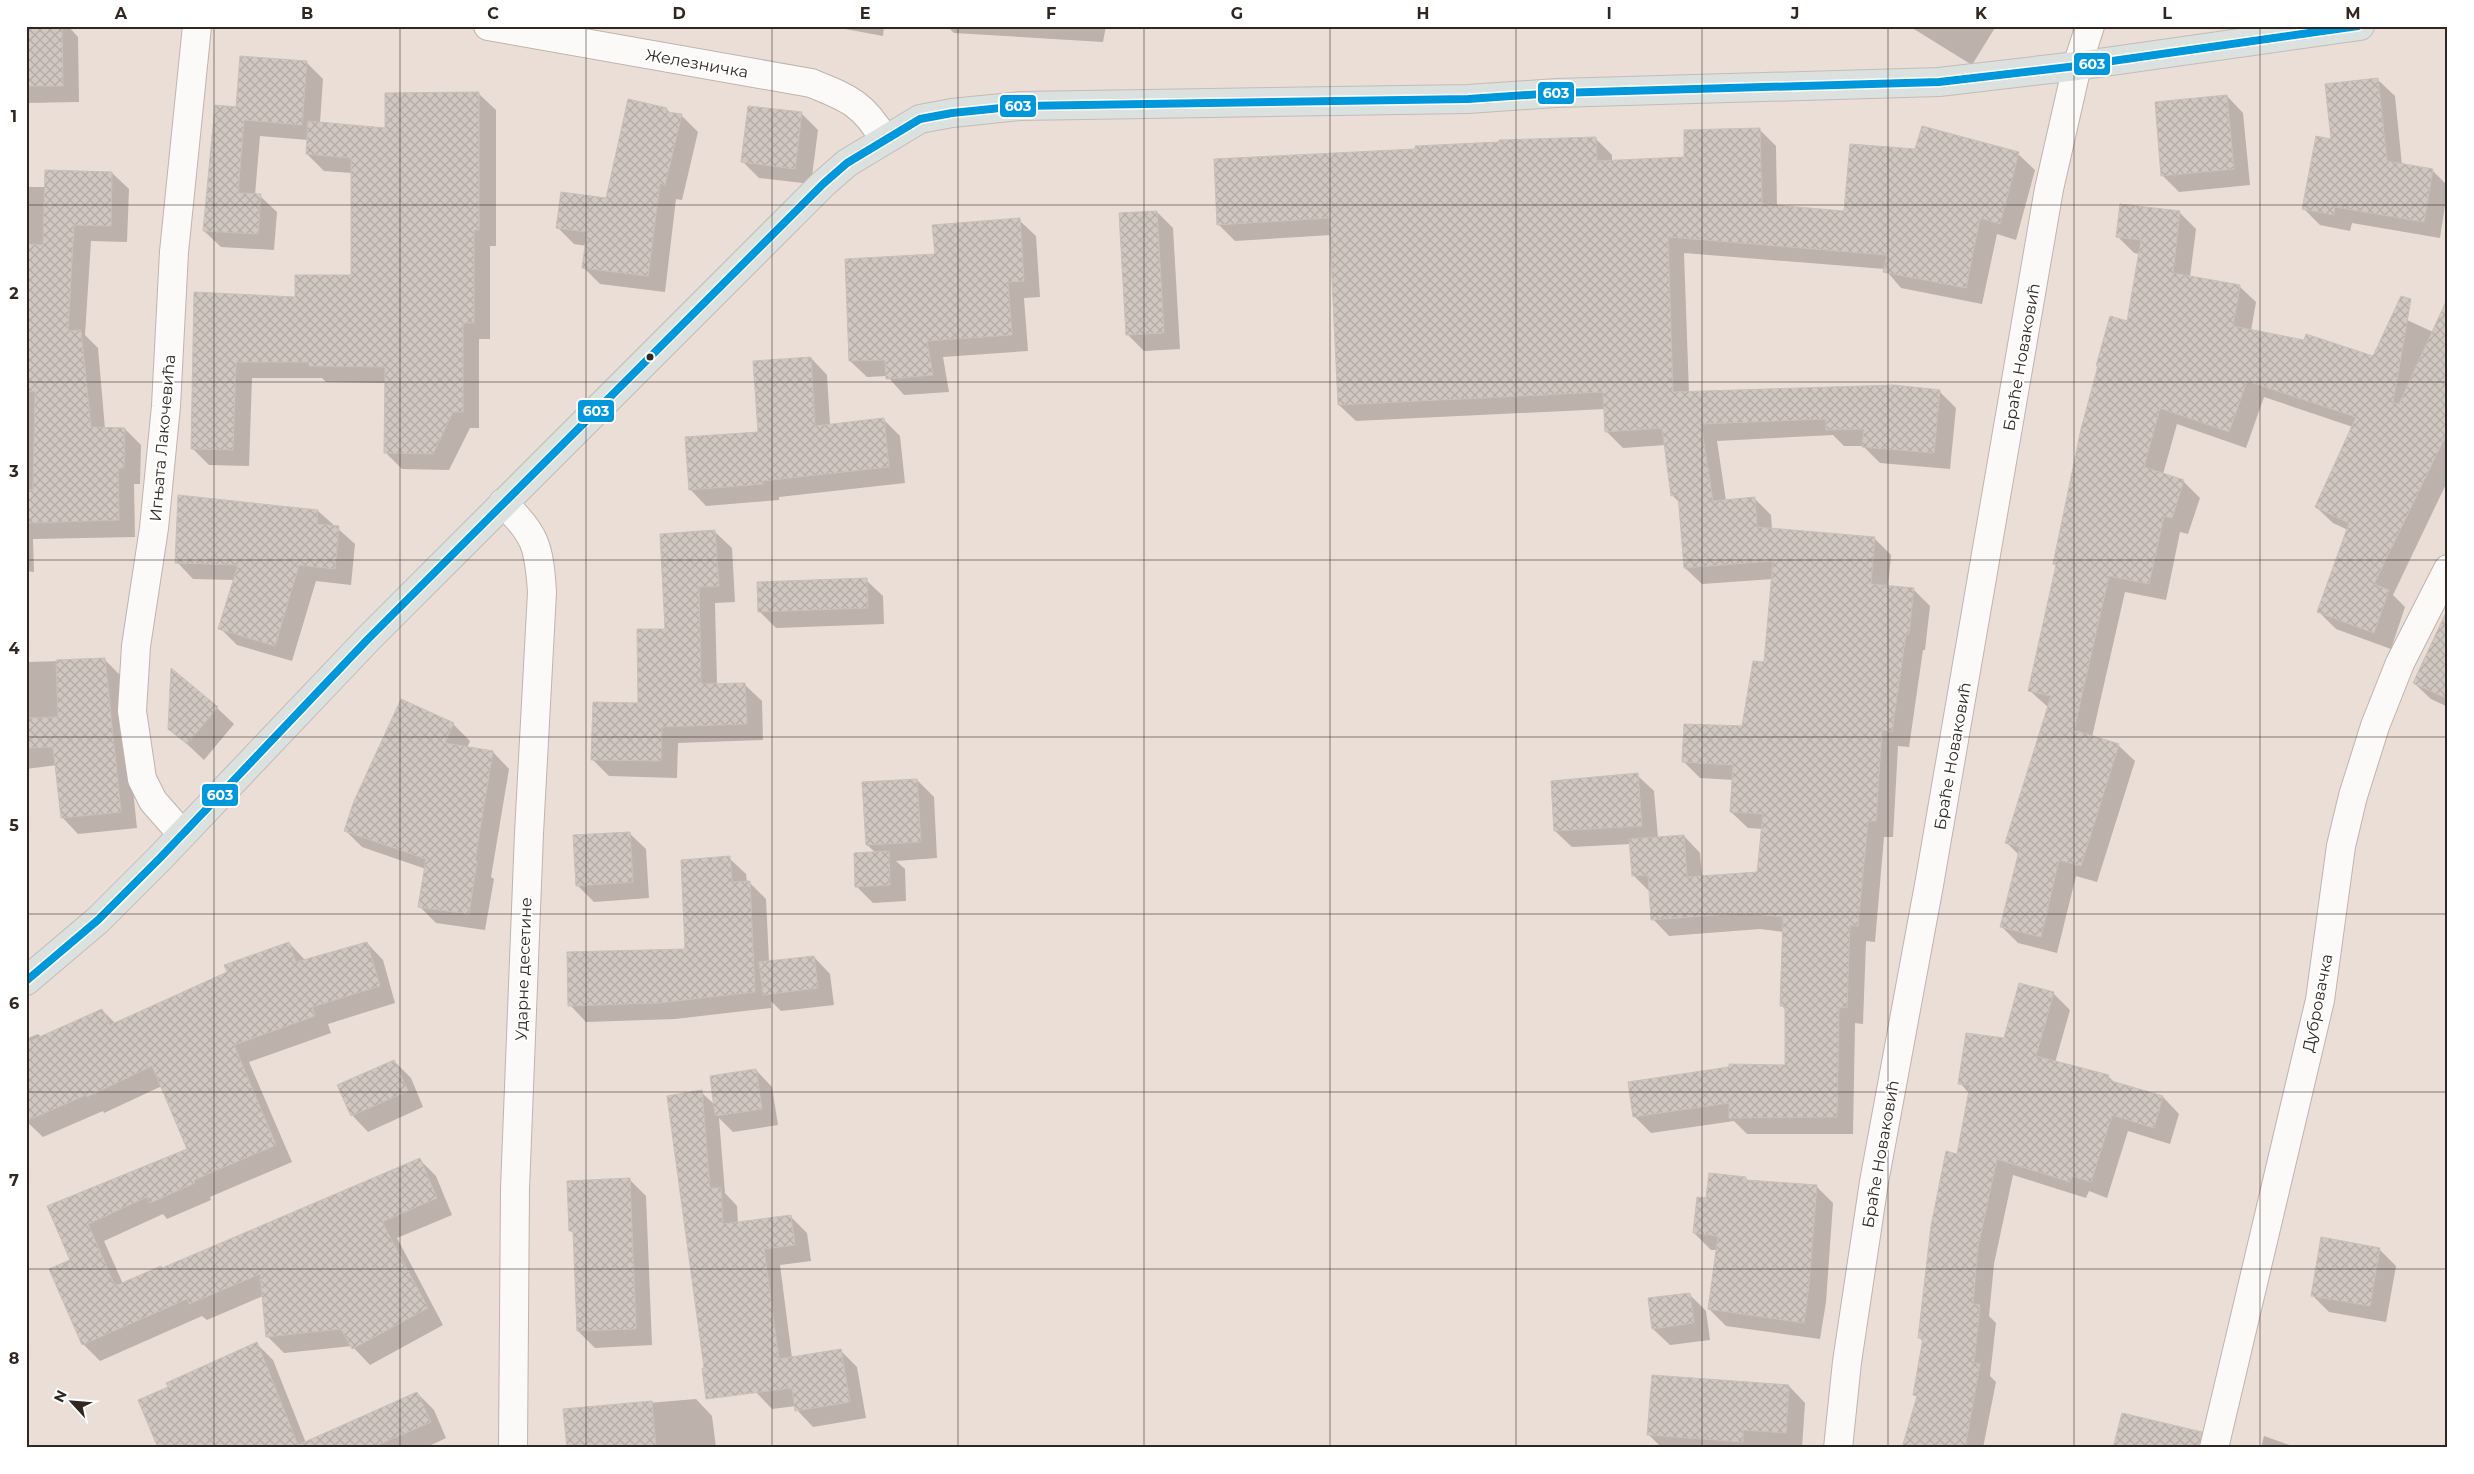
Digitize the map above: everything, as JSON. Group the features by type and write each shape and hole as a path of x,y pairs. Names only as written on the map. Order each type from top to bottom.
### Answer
{"main road":[{"path":"26,981 98,920 368,639 823,184 847,163 920,119 962,111 1020,106 1468,99 1557,93 1940,82 2077,66 2360,26"}],"street":[{"name":"Игњата Лакочевића","path":"182,834 153,801 142,779 132,711 136,646 155,518 166,406 174,252 197,26"},
{"name":"Железничка","path":"488,26 528,30 811,83 840,94 856,104 872,118 884,139"},
{"name":"Браће Новаковић","path":"1838,1448 1847,1362 1874,1182 1931,875 2049,189 2077,66 2090,26"},
{"name":"Ударне десетине","path":"503,503 524,523 535,542 540,564 542,592 528,833 515,1189 512,1448"},
{"name":"Дубровачка","path":"2214,1448 2320,1000 2341,846 2353,796 2375,726 2400,663 2448,568"}],"building":[{"path":"26,26 62,26 63,86 26,86"},
{"path":"240,56 307,61 302,125 244,120 238,193 261,194 258,234 203,231 215,105 236,107"},
{"path":"2378,78 2387,161 2433,169 2424,222 2335,207 2334,215 2302,209 2316,136 2331,139 2325,84"},
{"path":"479,92 479,230 474,230 474,323 463,323 463,412 453,412 433,454 384,453 385,367 309,366 309,362 236,362 233,450 191,449 194,292 295,297 295,275 351,275 351,158 306,154 308,121 385,128 385,93"},
{"path":"2227,95 2234,169 2161,176 2155,102"},
{"path":"628,99 667,108 666,112 682,114 665,185 660,183 648,276 582,268 587,232 556,228 561,192 606,198"},
{"path":"748,106 802,112 795,169 741,162"},
{"path":"1922,126 2019,152 2000,224 1980,218 1966,288 1883,272 1887,255 1668,237 1673,392 1894,385 1940,390 1934,453 1862,447 1864,429 1826,430 1826,419 1701,424 1713,501 1755,497 1757,527 1875,537 1871,584 1914,588 1909,634 1906,634 1892,732 1882,730 1876,821 1868,821 1858,926 1850,925 1847,1008 1839,1007 1837,1117 1729,1118 1729,1103 1633,1117 1628,1082 1729,1067 1729,1064 1785,1065 1785,1006 1780,1006 1783,917 1743,913 1651,920 1648,875 1632,876 1629,839 1684,835 1687,877 1757,872 1763,814 1730,812 1733,765 1682,762 1684,724 1742,726 1753,661 1764,662 1773,561 1684,568 1678,495 1671,496 1662,428 1605,432 1603,392 1338,405 1329,218 1217,225 1214,159 1415,149 1415,146 1499,142 1499,140 1596,137 1597,161 1684,157 1684,130 1760,128 1762,204 1844,211 1850,144 1915,149"},
{"path":"45,170 112,172 111,226 74,225 68,331 81,330 91,427 125,428 124,468 118,468 119,520 28,523 27,490 33,490 35,391 26,392 26,244 43,245"},
{"path":"2120,204 2180,211 2173,273 2240,285 2233,326 2304,340 2306,334 2373,356 2401,296 2411,299 2393,403 2399,404 2448,297 2448,431 2374,584 2389,590 2374,633 2317,612 2349,523 2315,507 2356,417 2247,381 2229,432 2160,408 2144,467 2184,480 2172,518 2164,516 2149,584 2109,576 2074,730 2119,744 2081,866 2059,860 2041,937 2000,927 2020,847 2005,843 2051,696 2028,691 2056,565 2053,564 2081,429 2110,316 2127,321 2141,240 2116,237"},
{"path":"1157,211 1164,333 1126,335 1119,213"},
{"path":"1020,218 1024,281 1008,282 1012,335 927,341 933,375 886,379 885,360 849,361 845,259 935,254 932,225"},
{"path":"811,357 815,426 884,418 889,467 763,481 763,484 689,490 685,437 758,432 753,361"},
{"path":"178,495 318,510 317,524 339,526 335,569 299,565 275,646 218,629 238,565 175,563"},
{"path":"715,530 719,586 699,587 701,684 745,683 747,724 662,727 661,761 591,760 593,702 638,703 637,629 665,629 660,534"},
{"path":"867,578 868,608 758,612 757,582"},
{"path":"2448,608 2448,699 2413,683"},
{"path":"105,658 121,812 61,818 53,747 26,748 26,718 58,717 56,660"},
{"path":"171,668 218,707 187,744 168,729"},
{"path":"401,699 454,723 445,743 493,751 475,860 477,861 469,914 418,907 426,859 344,831 354,801"},
{"path":"1638,773 1642,826 1554,831 1551,781"},
{"path":"917,779 921,842 866,845 862,782"},
{"path":"630,832 633,882 576,886 573,835"},
{"path":"889,851 890,885 855,887 854,853"},
{"path":"730,856 732,882 750,881 755,992 658,1003 568,1006 567,952 685,949 681,860"},
{"path":"289,942 296,962 367,942 380,986 312,1007 315,1016 234,1045 276,1145 194,1180 195,1183 150,1203 147,1197 88,1224 115,1286 161,1266 162,1268 420,1158 437,1198 382,1222 428,1308 352,1349 341,1329 266,1337 260,1274 189,1304 187,1299 82,1345 49,1269 70,1260 47,1206 187,1149 152,1066 87,1097 86,1095 26,1121 26,1043 102,1009 110,1025 227,972 224,965"},
{"path":"814,956 818,988 763,995 759,962"},
{"path":"2019,983 2054,992 2036,1056 2109,1075 2108,1080 2163,1096 2154,1128 2112,1115 2091,1182 2072,1176 2070,1182 1997,1159 1978,1247 1973,1304 1980,1305 1974,1363 1980,1364 1965,1448 1902,1448 1917,1396 1913,1395 1923,1338 1918,1338 1931,1226 1946,1151 1957,1154 1970,1085 1958,1084 1966,1033 2004,1038"},
{"path":"394,1060 408,1091 351,1116 337,1085"},
{"path":"756,1069 762,1109 715,1116 710,1076"},
{"path":"702,1090 710,1188 721,1188 723,1224 791,1215 795,1245 764,1249 779,1359 841,1349 850,1402 795,1411 792,1388 706,1399 702,1368 704,1368 667,1096"},
{"path":"1709,1173 1746,1177 1746,1180 1817,1185 1804,1323 1708,1309 1718,1236 1693,1233 1697,1197 1706,1198"},
{"path":"630,1178 636,1329 577,1331 573,1231 569,1231 567,1181"},
{"path":"2321,1237 2380,1248 2370,1306 2311,1296"},
{"path":"1690,1293 1694,1323 1652,1329 1648,1298"},
{"path":"257,1342 298,1445 417,1392 431,1422 371,1448 158,1448 138,1400 168,1387 166,1383"},
{"path":"1652,1375 1789,1385 1786,1433 1743,1430 1743,1442 1647,1435"},
{"path":"652,1401 656,1448 567,1448 563,1409"},
{"path":"2122,1413 2202,1432 2199,1448 2113,1448"}],"transit line":[{"name":"603","path":"26,981 98,920 160,858 368,639 823,184 847,163 920,119 952,113 1020,106 1468,99 1557,93 1939,82 2077,66 2358,26"}]}
